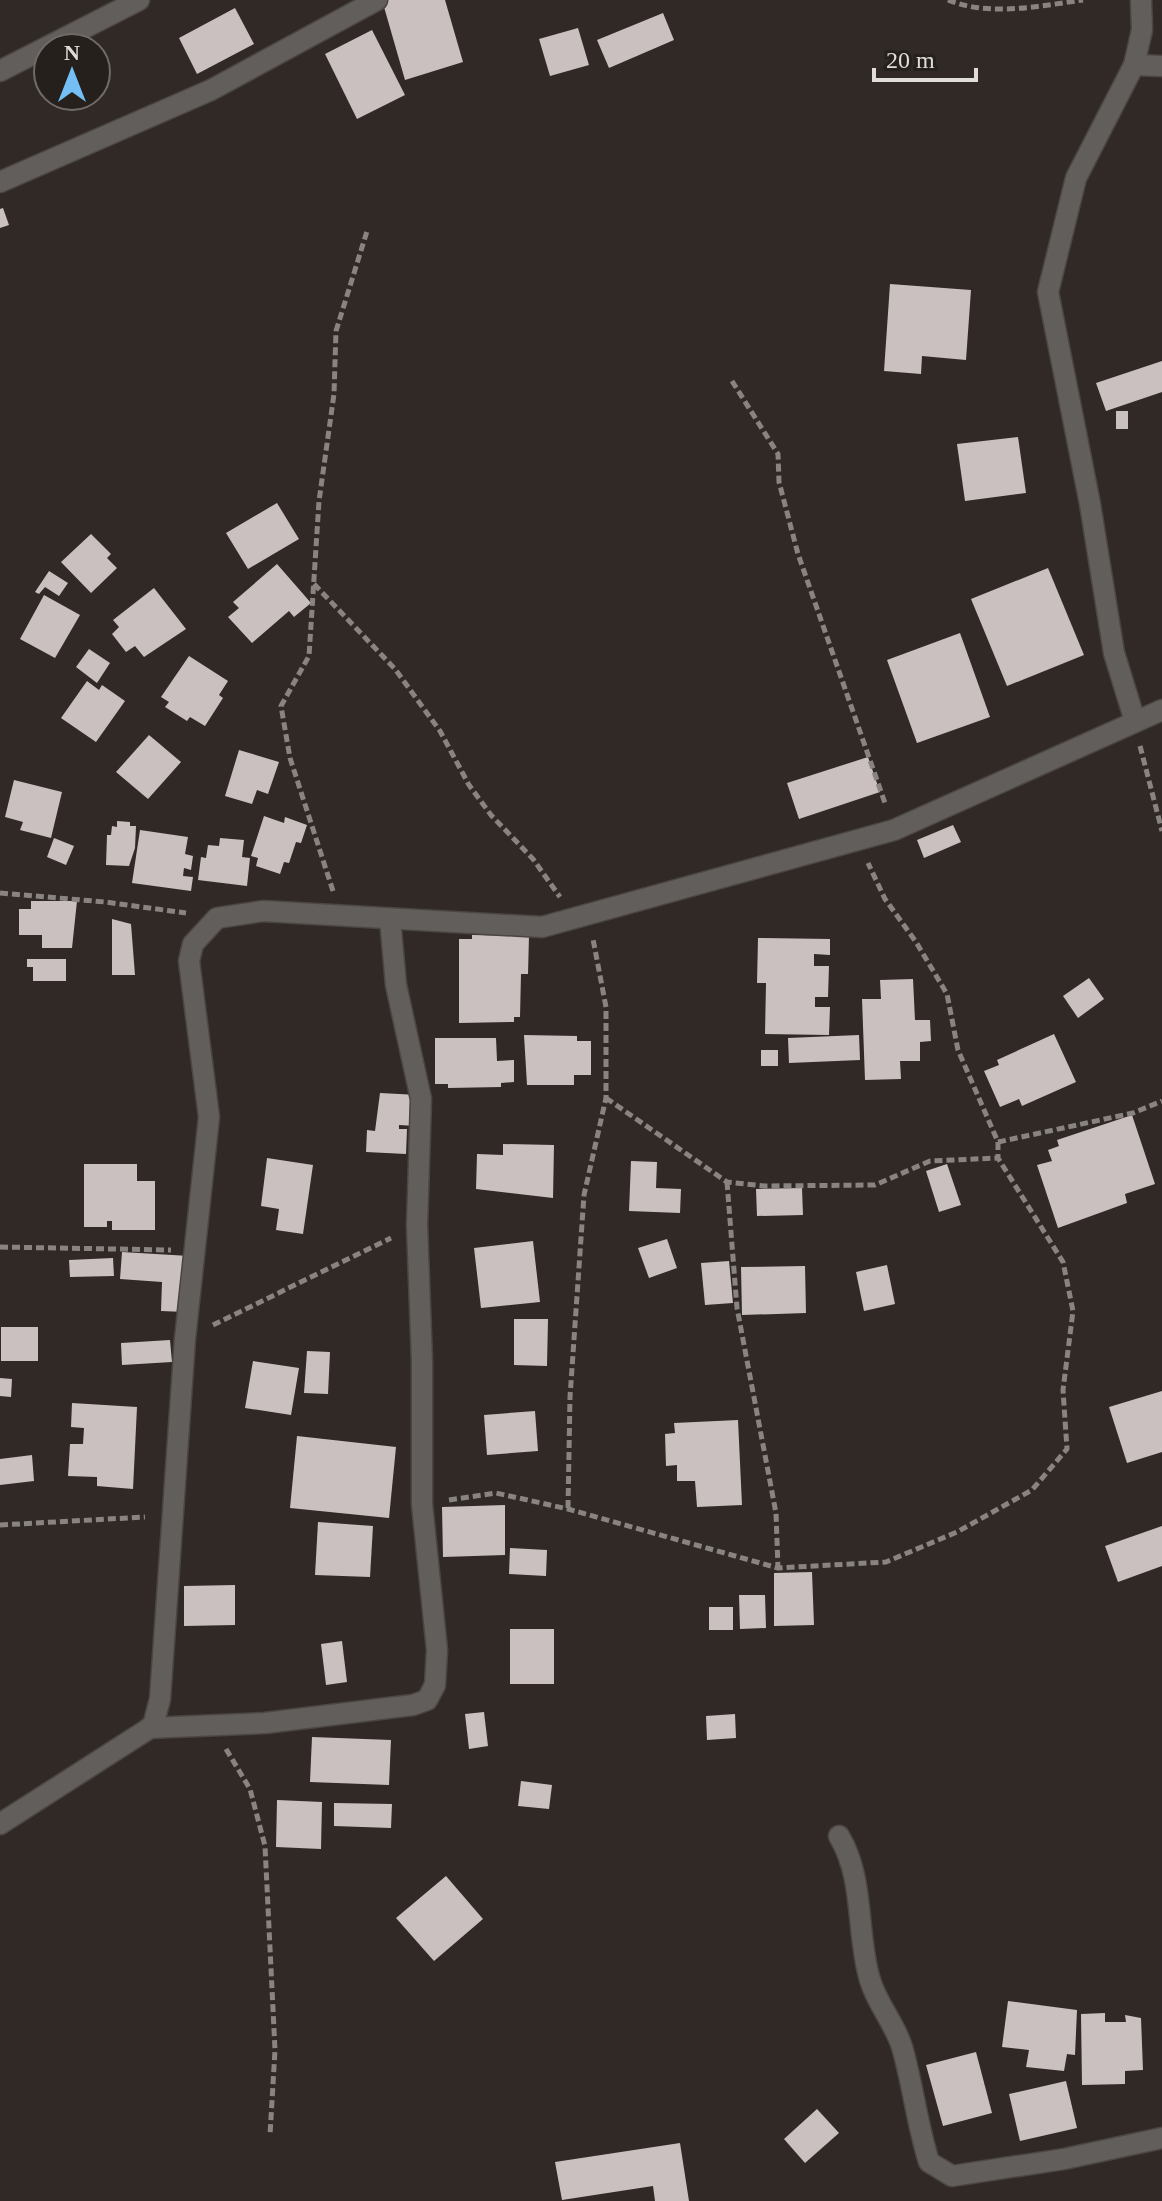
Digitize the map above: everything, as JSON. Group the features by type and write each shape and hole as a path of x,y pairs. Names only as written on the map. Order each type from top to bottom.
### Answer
{"street":[{"path":"0,71 139,0"},
{"path":"0,182 211,90 377,0"},
{"path":"1135,721 1114,653 1090,504 1048,292 1076,178 1134,65 1142,30 1141,0"},
{"path":"1134,65 1162,66"},
{"path":"0,1824 153,1726 163,1686 185,1339 209,1117 189,961 193,944 217,918 263,911 542,927 894,830 1162,710"},
{"path":"149,1728 295,1720 413,1705 427,1700 435,1685 437,1650 422,1504 422,1362 417,1225 421,1099 396,985 390,919"},
{"path":"839,1836 849,1852 855,1878 870,1981 902,2045 929,2162 952,2176 1064,2159 1162,2138"}],"path":[{"path":"948,0 970,9 1020,8 1083,0"},
{"path":"340,915 290,758 281,706 309,656 319,501 334,394 336,331 368,228"},
{"path":"732,381 778,454 779,482 798,554 894,830"},
{"path":"314,584 395,669 440,731 469,785 581,916 606,1007 606,1098 584,1195 570,1397 568,1509"},
{"path":"1135,721 1162,831"},
{"path":"422,1504 496,1493 568,1509 778,1568 886,1562 928,1544 1032,1490 1067,1449 1063,1390 1073,1311 1063,1262 998,1158 998,1142 958,1050 947,994 916,942 885,899 858,840"},
{"path":"0,893 105,902 217,918"},
{"path":"606,1098 727,1182 765,1186 875,1185 930,1161 998,1158"},
{"path":"998,1142 1133,1113 1162,1101"},
{"path":"727,1182 737,1308 776,1513 778,1568"},
{"path":"185,1339 417,1225"},
{"path":"0,1247 196,1250"},
{"path":"0,1525 174,1514"},
{"path":"218,1726 227,1752 250,1789 265,1846 275,2050 270,2135"}],"building":[{"path":"382,0 445,0 463,62 405,80"},
{"path":"235,8 254,44 197,74 179,38"},
{"path":"663,13 674,40 609,68 597,40"},
{"path":"578,28 589,65 550,76 539,39"},
{"path":"372,30 405,95 357,119 325,54"},
{"path":"3,208 9,225 0,228 0,209"},
{"path":"890,284 971,290 966,360 922,356 921,374 884,371"},
{"path":"1162,361 1162,392 1106,411 1096,383"},
{"path":"1116,411 1128,411 1128,429 1116,429"},
{"path":"1018,437 1026,493 965,501 957,444"},
{"path":"277,503 299,539 248,569 226,533"},
{"path":"91,534 111,554 107,558 117,568 91,593 61,562"},
{"path":"277,564 311,603 294,617 289,611 252,643 228,617 239,608 233,602"},
{"path":"1048,568 1084,655 1007,686 971,599"},
{"path":"49,571 68,583 59,596 45,587 39,594 35,592"},
{"path":"154,588 186,629 144,657 135,646 126,652 112,634 119,627 113,620"},
{"path":"44,595 80,615 55,658 20,639"},
{"path":"960,633 990,717 917,743 887,660"},
{"path":"89,649 110,663 97,683 76,667"},
{"path":"189,656 228,681 219,695 223,698 205,726 190,717 187,721 165,707 169,702 161,697"},
{"path":"87,681 99,690 102,685 125,701 96,742 61,718"},
{"path":"149,735 181,762 148,799 116,772"},
{"path":"239,750 279,762 268,794 257,790 252,804 225,796"},
{"path":"868,757 880,792 799,819 787,783"},
{"path":"14,780 62,792 51,838 20,830 23,822 5,817"},
{"path":"264,816 284,823 285,817 307,825 301,843 296,842 289,863 284,862 280,874 256,866 258,858 251,856"},
{"path":"117,821 136,826 135,848 129,866 106,865 107,835 111,835 112,826 117,827"},
{"path":"953,825 961,842 924,858 917,840"},
{"path":"140,830 188,837 185,854 193,856 191,870 184,868 183,876 193,877 191,891 132,883"},
{"path":"54,838 74,846 66,865 47,857"},
{"path":"220,838 244,840 242,857 250,858 247,886 198,880 201,857 206,858 208,845 219,846"},
{"path":"31,901 77,901 72,948 42,948 42,935 19,935 19,909 31,909"},
{"path":"112,919 131,924 135,975 112,975"},
{"path":"472,935 529,936 528,974 521,974 520,1017 514,1017 514,1022 459,1023 459,939 472,939"},
{"path":"758,938 830,939 830,955 814,954 814,966 829,966 828,997 815,997 815,1007 830,1007 829,1035 765,1034 766,983 757,983"},
{"path":"27,959 66,959 66,981 33,981 33,967 27,967"},
{"path":"1089,978 1104,999 1078,1018 1063,996"},
{"path":"913,979 915,1020 930,1020 931,1041 920,1042 920,1061 900,1061 901,1079 865,1080 862,999 881,999 880,980"},
{"path":"1054,1034 1076,1082 1022,1106 1019,1099 1000,1107 984,1071 999,1065 997,1060"},
{"path":"524,1035 577,1036 577,1041 591,1041 591,1075 574,1075 574,1085 527,1085"},
{"path":"859,1035 860,1060 789,1063 788,1038"},
{"path":"435,1038 496,1038 497,1061 514,1060 514,1082 501,1083 501,1087 448,1088 448,1084 435,1084"},
{"path":"761,1050 778,1050 778,1066 761,1066"},
{"path":"380,1093 418,1095 416,1126 399,1125 399,1129 407,1129 406,1154 366,1152 367,1130 375,1131"},
{"path":"1132,1115 1155,1184 1125,1194 1127,1203 1058,1228 1037,1165 1052,1161 1048,1150 1059,1146 1057,1140"},
{"path":"503,1144 554,1145 553,1198 476,1189 477,1154 503,1155"},
{"path":"267,1158 313,1165 303,1234 276,1230 279,1209 261,1206"},
{"path":"631,1161 657,1162 656,1188 681,1189 680,1213 629,1211"},
{"path":"84,1164 137,1164 137,1181 155,1181 155,1230 112,1230 112,1221 107,1221 107,1227 84,1227"},
{"path":"947,1164 961,1205 939,1212 926,1171"},
{"path":"802,1188 803,1215 757,1216 756,1189"},
{"path":"667,1239 677,1268 649,1278 638,1248"},
{"path":"533,1241 540,1302 481,1308 474,1248"},
{"path":"122,1252 189,1256 185,1312 161,1311 162,1282 120,1279"},
{"path":"113,1258 114,1276 70,1277 69,1260"},
{"path":"729,1261 733,1303 705,1305 701,1263"},
{"path":"887,1265 895,1304 864,1311 856,1272"},
{"path":"805,1266 806,1313 742,1315 741,1267"},
{"path":"514,1319 548,1319 547,1366 514,1365"},
{"path":"1,1327 38,1327 38,1361 1,1361"},
{"path":"170,1340 172,1362 122,1365 121,1343"},
{"path":"307,1351 330,1352 328,1394 304,1393"},
{"path":"253,1361 299,1368 291,1415 245,1408"},
{"path":"0,1378 12,1379 11,1397 0,1396"},
{"path":"1162,1391 1162,1452 1127,1463 1109,1407"},
{"path":"72,1403 137,1407 133,1489 97,1486 97,1477 68,1476 70,1444 83,1444 84,1428 71,1427"},
{"path":"535,1411 538,1451 487,1455 484,1415"},
{"path":"738,1420 742,1505 697,1507 695,1481 677,1481 677,1465 666,1466 665,1434 675,1433 674,1423"},
{"path":"297,1436 396,1447 389,1518 290,1508"},
{"path":"32,1455 34,1481 0,1485 0,1459"},
{"path":"505,1505 505,1555 443,1557 442,1507"},
{"path":"318,1522 373,1526 370,1577 315,1575"},
{"path":"1162,1526 1162,1566 1118,1582 1105,1546"},
{"path":"510,1548 547,1550 546,1576 509,1574"},
{"path":"812,1572 814,1625 774,1626 774,1573"},
{"path":"235,1585 235,1625 184,1626 184,1586"},
{"path":"739,1595 765,1595 766,1628 740,1629"},
{"path":"709,1607 733,1607 733,1630 709,1630"},
{"path":"510,1629 554,1629 554,1684 510,1684"},
{"path":"342,1641 347,1682 326,1685 321,1644"},
{"path":"484,1712 488,1746 469,1749 465,1714"},
{"path":"735,1714 736,1738 707,1740 706,1716"},
{"path":"312,1737 391,1740 389,1785 310,1782"},
{"path":"521,1781 552,1785 549,1809 518,1806"},
{"path":"277,1800 322,1802 321,1849 276,1847"},
{"path":"334,1803 392,1804 391,1828 334,1826"},
{"path":"446,1876 483,1919 434,1961 396,1918"},
{"path":"1008,2001 1077,2010 1075,2055 1067,2054 1064,2071 1026,2067 1029,2050 1002,2047"},
{"path":"1105,2013 1105,2022 1126,2022 1125,2015 1141,2018 1143,2070 1125,2071 1125,2084 1082,2085 1081,2014"},
{"path":"976,2052 992,2113 943,2126 926,2065"},
{"path":"1066,2081 1077,2128 1020,2141 1009,2094"},
{"path":"817,2109 839,2133 805,2163 784,2139"},
{"path":"680,2143 689,2201 655,2201 653,2186 562,2200 555,2162"}]}
